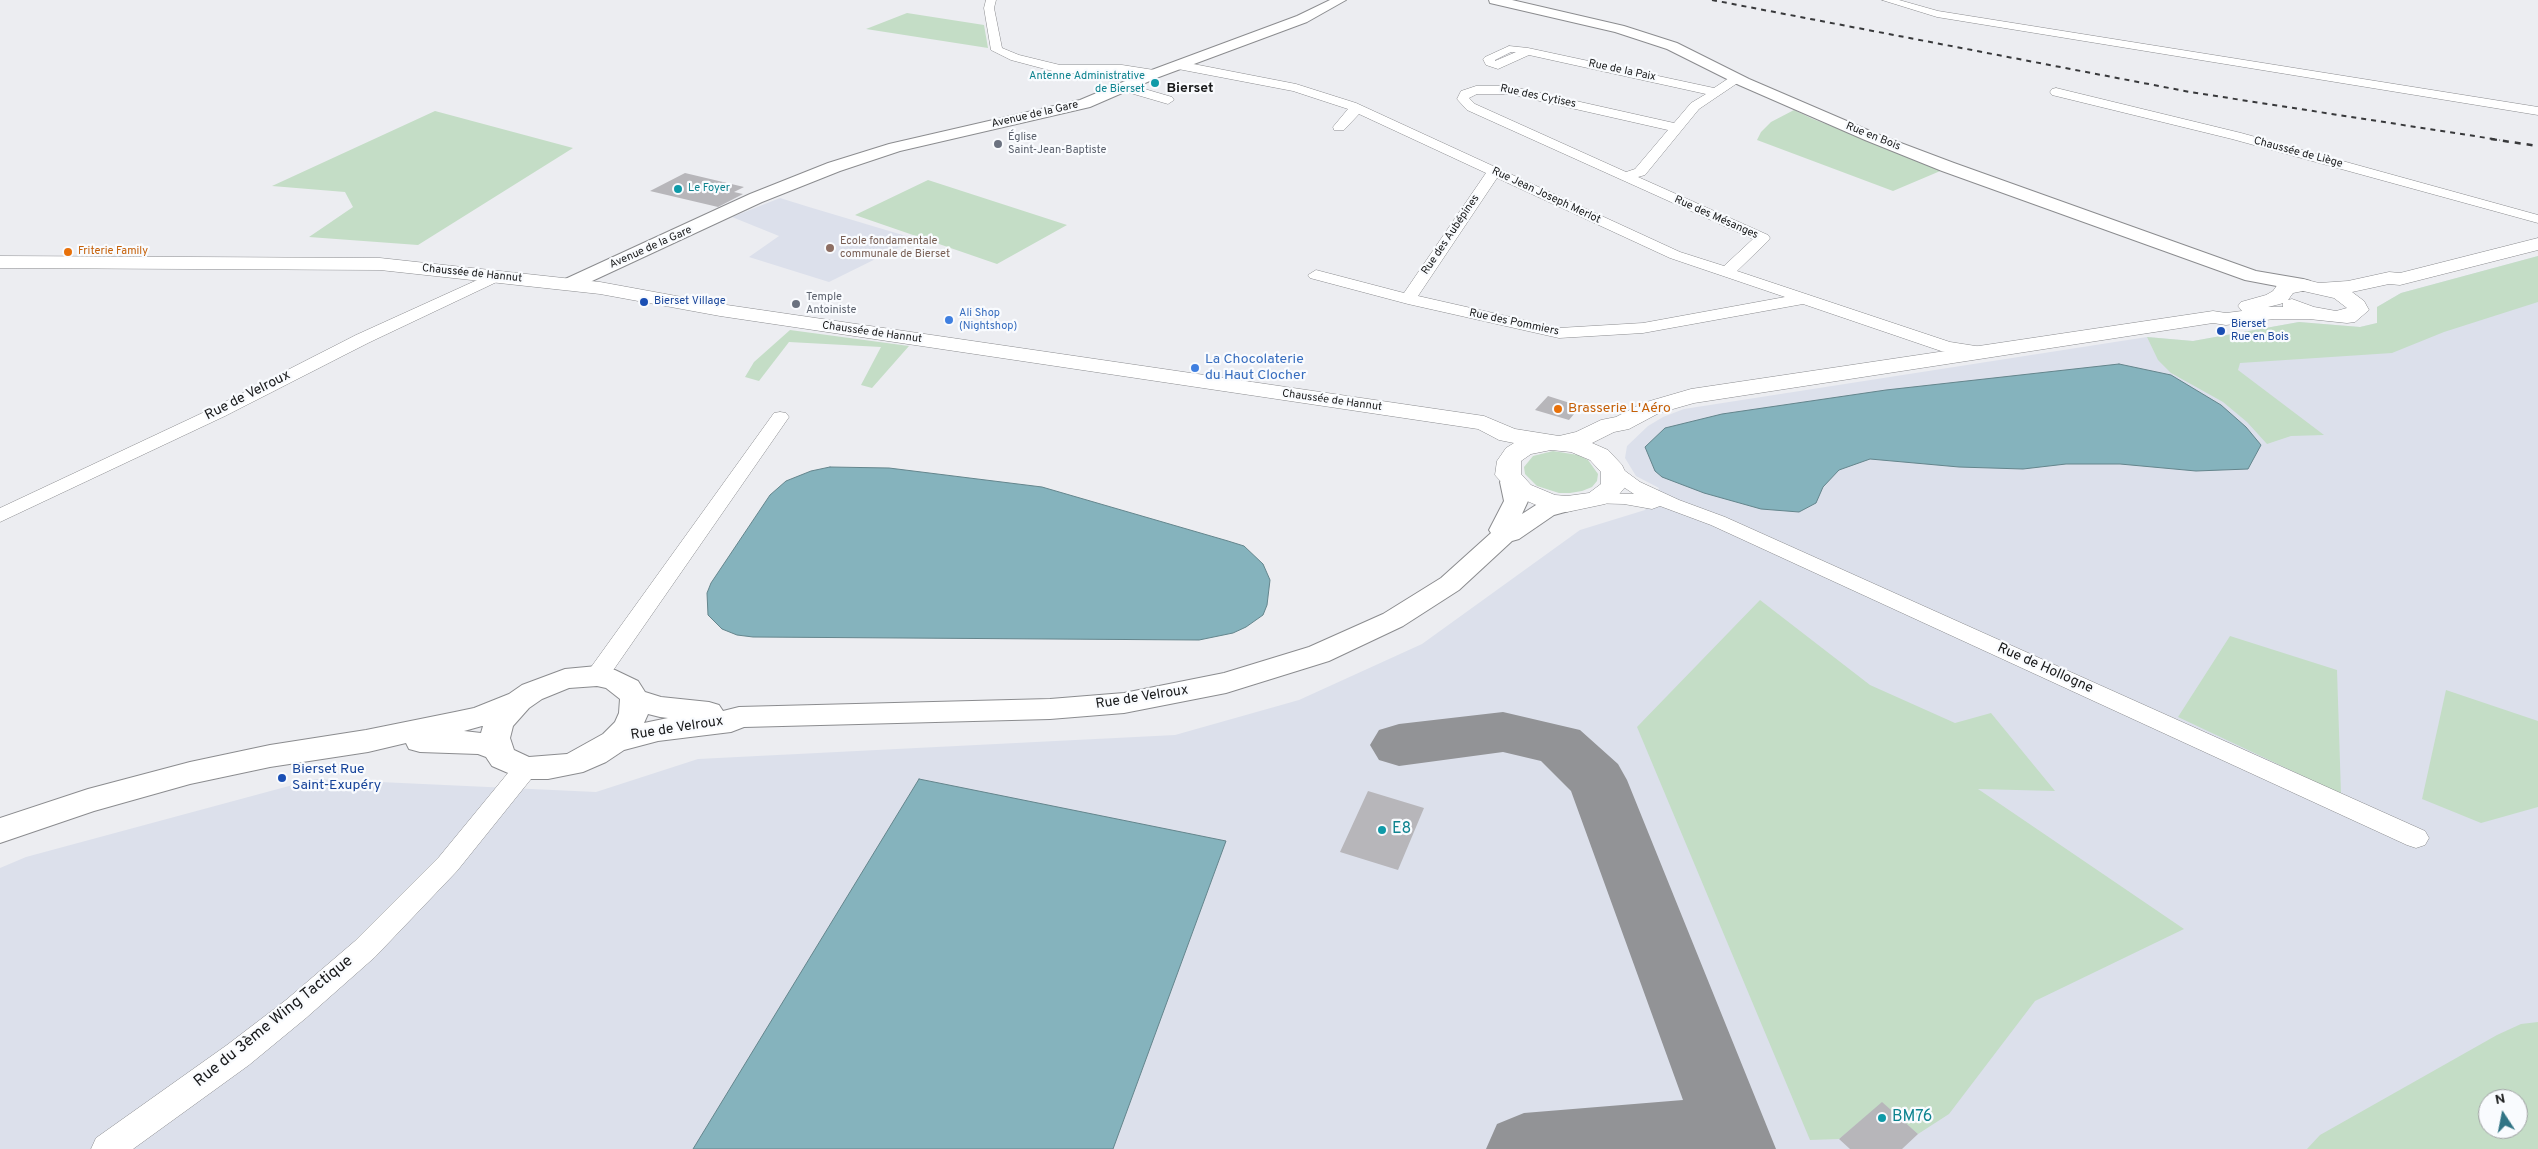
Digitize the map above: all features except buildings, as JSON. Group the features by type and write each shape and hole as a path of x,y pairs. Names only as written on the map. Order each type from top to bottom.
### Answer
{"main road":[{"path":"2213,317 2216,312 2265,303 2281,295 2285,288 2311,286 2348,287 2389,278 2400,279 2538,244"},
{"name":"Chaussée de Hannut","path":"0,262 380,264 570,284 730,312 1473,423 1484,423 1516,437 1588,449 1611,467"},
{"path":"2281,295 2290,304 2309,312 2323,316 2347,317 2358,310 2357,305 2363,297 2401,284 2400,279"},
{"path":"2311,286 2341,294 2357,305"},
{"path":"1621,424 1624,427 1610,444 1613,486 1607,493 1596,499 1567,504 1534,497 1511,471 1515,453 1524,448 1584,438 1609,425 1621,424 1651,408 1691,396 2213,317 2226,319 2274,313 2309,312"},
{"name":"Chaussée de Hannut","path":"1473,423 1500,443 1511,471"}],"street":[{"path":"991,0 989,8 993,38 997,50 1035,64 1060,69 1122,69 1154,74"},
{"name":"Avenue de la Gare","path":"570,284 731,211 748,208 777,194 780,190 834,167 895,147 1063,110 1154,74 1261,36 1340,0"},
{"name":"Rue en Bois","path":"1496,0 1611,27 1672,46 1740,80 1871,137 1948,167 2252,276 2311,286"},
{"path":"1887,0 1902,6 1965,18 2538,111"},
{"name":"Rue de la Paix","path":"1528,51 1715,92"},
{"name":"Rue Jean Joseph Merlot","path":"1178,66 1296,88 1357,108 1675,255 1952,348 1982,352"},
{"path":"1626,176 1640,172 1695,106 1715,92 1740,80"},
{"path":"1124,87 1173,97 1156,106"},
{"name":"Rue des Cytises","path":"1626,176 1471,107 1463,99 1465,94 1476,90 1509,90 1677,128"},
{"name":"Chaussée de Liège","path":"2056,92 2236,136 2538,219"},
{"path":"1340,127 1357,108"},
{"name":"Rue des Aubépines","path":"1408,299 1494,172"},
{"name":"Rue des Mésanges","path":"1626,176 1762,238 1727,272"},
{"name":"Rue des Pommiers","path":"1316,275 1408,299 1559,333 1643,328 1803,299"},
{"name":"Rue de Velroux","path":"0,516 219,412 362,339 497,276"},
{"name":"Rue en Bois","path":"2252,276 2281,295"},
{"path":"1911,363 1920,350 1912,335"},
{"path":"597,676 780,417"},
{"name":"Rue de Hollogne","path":"1611,467 1633,486 1672,504 1718,521 2416,838"},
{"path":"1504,535 1502,530 1516,501 1511,471"},
{"name":"Rue de Hollogne","path":"1596,499 1624,498 1672,504"},
{"name":"Rue de Velroux","path":"614,742 658,730 731,720 739,717 1050,710 1124,703 1226,683 1319,654 1393,620 1450,584 1504,535 1510,534 1545,510 1567,504"},
{"path":"597,676 614,680 628,688 635,700 634,713 627,728 614,742 595,754 572,764 548,768 526,768 503,758 497,749 495,738 498,726 506,713 532,692 556,682 597,676"},
{"name":"Rue de Velroux","path":"635,700 660,707 734,714 739,717"},
{"path":"0,831 88,801 190,773 270,756 368,742 383,736 465,721 519,701"},
{"path":"368,742 378,744 466,742 480,743 497,749"},
{"name":"Rue du 3ème Wing Tactique","path":"107,1149 238,1055 311,997 365,949 448,864 526,768"}],"shaded area":[{"name":"Ecole fondamentale communale de Bierset","path":"780,198 916,239 829,282 749,257 779,236 732,217"},
{"path":"2538,256 2538,1149 0,1149 0,868 26,857 315,779 596,792 698,759 1175,735 1299,700 1422,644 1580,530 1645,510 1659,488 1636,476 1625,458 1627,446 1648,426 1663,417 1684,409 2147,337 2193,341 2299,322 2360,327 2377,323 2377,307 2401,293"}],"green space":[{"path":"907,13 984,25 988,48 866,29"},
{"path":"1794,110 1945,169 1893,191 1757,140 1761,132 1771,122"},
{"path":"435,111 573,148 418,245 309,237 353,207 345,192 272,186"},
{"path":"928,180 1067,225 997,264 855,215"},
{"path":"2538,256 2538,302 2444,332 2392,353 2240,363 2238,370 2324,435 2291,436 2267,444 2247,422 2223,402 2171,373 2158,360 2147,337 2193,341 2299,322 2360,327 2377,323 2377,307 2401,293"},
{"path":"790,330 909,346 872,388 861,385 881,347 789,342 759,381 745,377 754,362"},
{"path":"1553,451 1578,455 1588,460 1598,474 1597,481 1592,487 1570,493 1559,493 1537,486 1525,474 1524,467 1533,456"},
{"path":"1760,600 1870,685 1955,723 1991,713 2055,791 1978,789 2184,929 2035,1001 1949,1114 1918,1134 1882,1103 1839,1139 1810,1140 1637,727"},
{"path":"2230,636 2337,670 2341,794 2178,717"},
{"path":"2446,690 2538,721 2538,807 2481,823 2422,799"},
{"path":"2538,1022 2538,1149 2307,1149 2320,1135 2497,1035 2521,1024"}],"water":[{"path":"2119,364 2171,375 2221,405 2246,427 2261,445 2248,469 2196,471 2120,464 2066,464 2023,469 1959,467 1870,459 1839,470 1823,487 1816,503 1799,512 1761,509 1704,493 1662,477 1655,471 1645,447 1665,428 1722,414 1886,390"},
{"path":"830,467 889,468 1042,487 1244,546 1263,564 1270,580 1267,605 1263,615 1246,627 1233,633 1199,640 753,637 737,635 722,629 708,615 707,593 711,583 770,495 786,481 811,471"},
{"path":"919,779 1226,841 1113,1149 693,1149"}],"taxiway":[{"path":"1399,745 1503,732 1560,745 1597,780 1738,1149"},
{"path":"1524,1149 1731,1131"}],"railway":[{"path":"1712,0 2190,92 2500,140"},
{"path":"2491,139 2538,146"}],"place":[{"name":"Antenne Administrative de Bierset","path":"1155,83"},
{"name":"Église Saint-Jean-Baptiste","path":"998,144"},
{"name":"Le Foyer","path":"678,189"},
{"name":"Ecole fondamentale communale de Bierset","path":"830,248"},
{"name":"Friterie Family","path":"68,252"},
{"name":"Bierset Village","path":"644,302"},
{"name":"Temple Antoiniste","path":"796,304"},
{"name":"Ali Shop (Nightshop)","path":"949,320"},
{"name":"Bierset Rue en Bois","path":"2221,331"},
{"name":"La Chocolaterie du Haut Clocher","path":"1195,368"},
{"name":"Brasserie L'Aéro","path":"1558,409"},
{"name":"Bierset Rue Saint-Exupéry","path":"282,778"},
{"name":"E8","path":"1382,830"},
{"name":"BM76","path":"1882,1118"}],"district":[{"name":"Bierset","path":"1190,89"}]}
